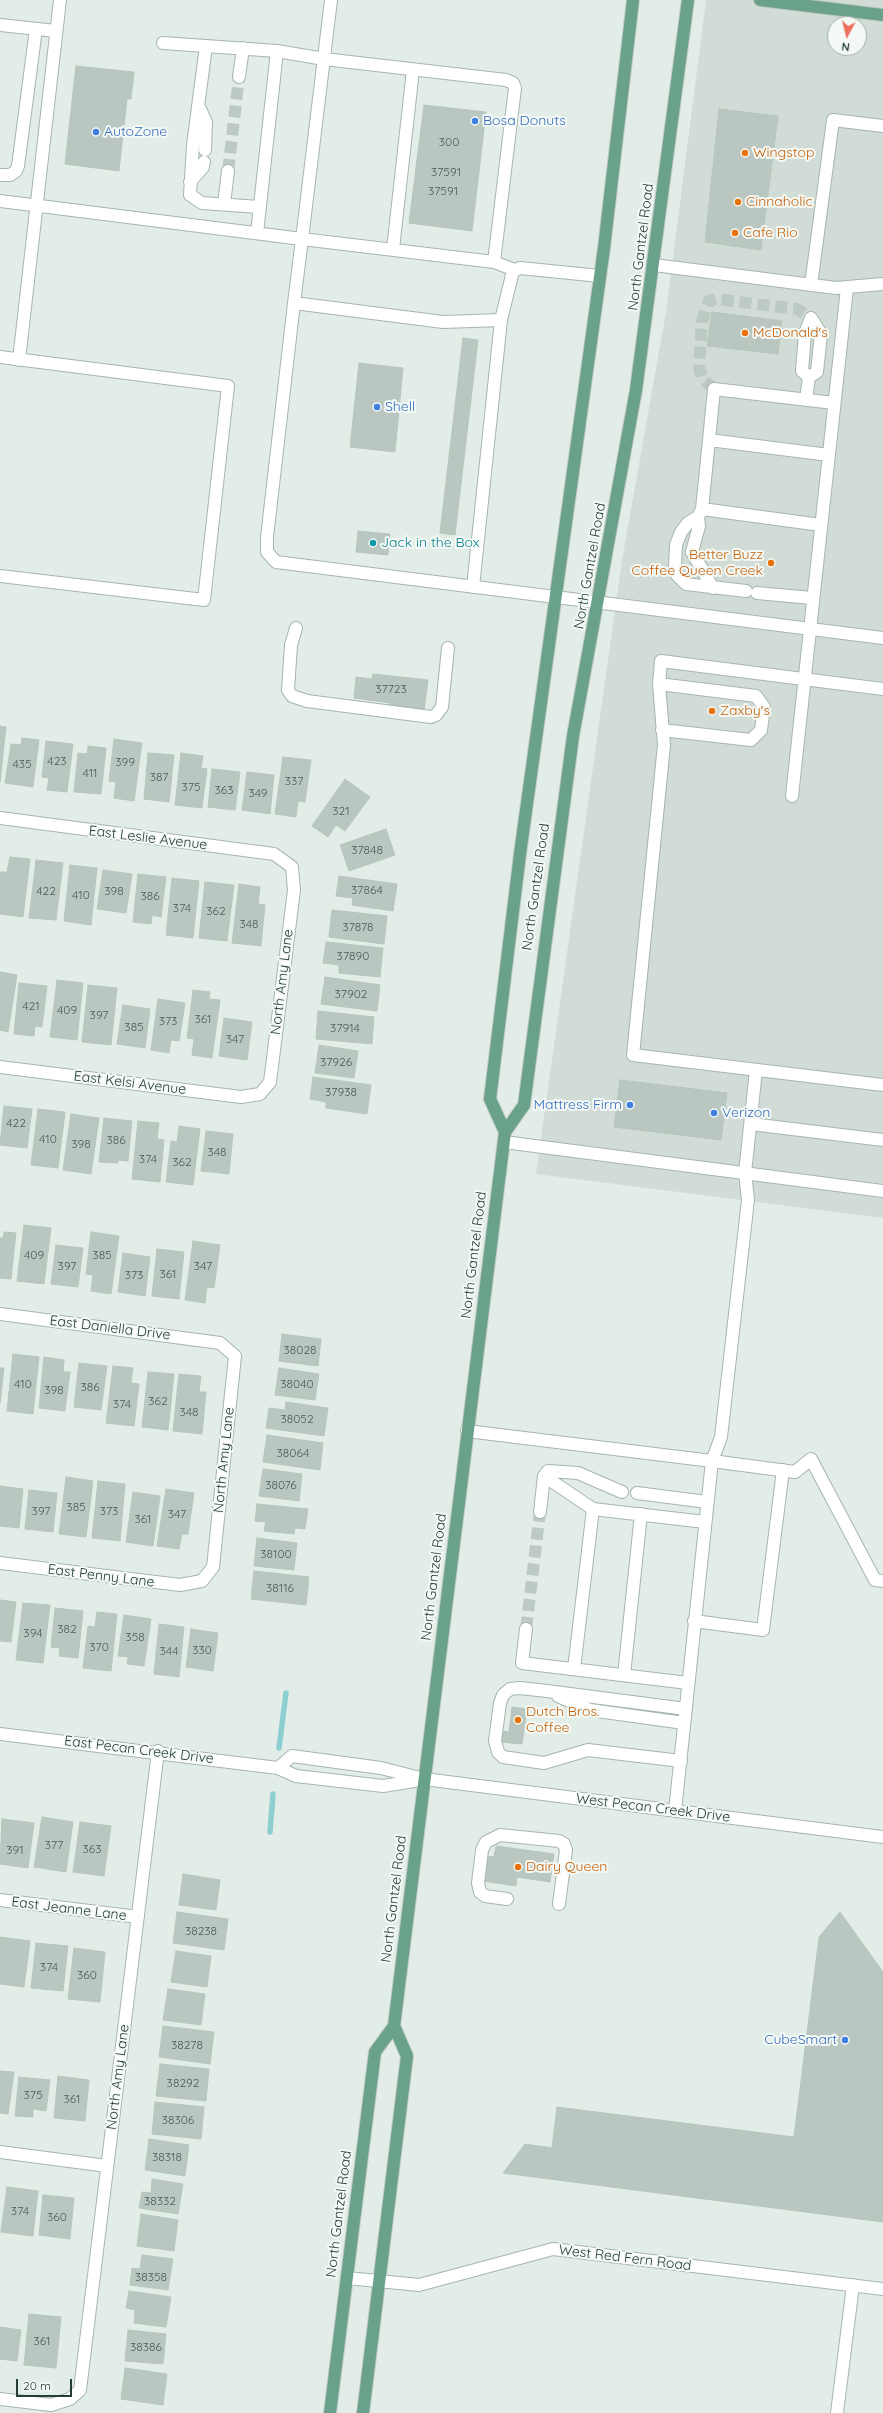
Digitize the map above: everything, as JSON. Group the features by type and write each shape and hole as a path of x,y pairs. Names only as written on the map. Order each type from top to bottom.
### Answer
{"main road":[{"name":"North Gantzel Road","path":"504,1137 490,1099 520,854 600,276 633,0"},
{"name":"North Gantzel Road","path":"330,2413 375,2052 394,2026 504,1137 524,1105 570,751 636,390 654,265 688,0"},
{"path":"760,0 883,15"},
{"path":"363,2413 407,2056 394,2026"}],"street":[{"path":"19,360 60,0"},
{"path":"331,0 294,303 267,552 276,562 303,567 883,638"},
{"path":"0,25 56,31"},
{"path":"0,175 10,175 16,171 18,166 36,29"},
{"path":"163,43 277,51 324,59 506,80 513,83 515,88 494,262"},
{"path":"206,46 198,106 190,195 202,203 259,207"},
{"path":"239,77 243,48"},
{"path":"257,233 277,51"},
{"path":"393,249 413,70"},
{"path":"190,182 203,167 206,122 198,106"},
{"path":"811,285 833,120 883,126"},
{"path":"224,204 228,171"},
{"path":"0,201 494,262 515,270 520,268 600,276"},
{"path":"654,265 811,285 847,288 883,284"},
{"path":"473,587 501,320 509,280 515,270"},
{"path":"792,796 812,598 847,288"},
{"path":"294,303 443,322 501,320"},
{"path":"806,400 809,377 817,372 821,334 811,318"},
{"path":"0,357 228,386 204,600 0,576"},
{"path":"713,588 692,552 699,526 714,389 834,403"},
{"path":"709,440 829,455"},
{"path":"812,598 686,584 677,575 675,564 676,545 681,532 688,523 700,513 821,524"},
{"path":"296,628 291,645 288,690 292,696 307,701 431,717 436,715 442,707 448,648"},
{"path":"883,689 661,661 659,684 664,745 633,1055 883,1086"},
{"path":"659,684 756,696 764,707 761,730 751,740 662,730"},
{"name":"East Leslie Avenue","path":"0,818 274,854 292,867"},
{"name":"North Amy Lane","path":"260,1094 270,1082 294,890 292,867"},
{"name":"East Kelsi Avenue","path":"0,1067 241,1097 260,1094"},
{"path":"676,1811 694,1621 712,1461 721,1437 748,1200 745,1173 756,1070"},
{"path":"751,1124 883,1140"},
{"path":"504,1137 745,1173 883,1191"},
{"name":"East Daniella Drive","path":"0,1314 220,1343"},
{"name":"North Amy Lane","path":"202,1580 213,1567 235,1356 220,1343"},
{"path":"467,1431 795,1472 811,1459 875,1580 883,1581"},
{"path":"694,1621 763,1630 783,1470"},
{"path":"540,1512 544,1476 548,1471 578,1474 622,1492"},
{"path":"544,1476 593,1509 705,1522"},
{"path":"637,1493 708,1502"},
{"path":"574,1669 593,1509"},
{"path":"624,1675 641,1514"},
{"name":"East Penny Lane","path":"0,1564 180,1585 202,1580"},
{"path":"526,1629 522,1663 688,1683"},
{"path":"681,1761 588,1750 544,1763 503,1757 498,1752 495,1741 500,1703 503,1695 510,1689 520,1688 547,1691 686,1709"},
{"path":"547,1691 590,1710 684,1724"},
{"name":"East Pecan Creek Drive","path":"0,1734 158,1752 278,1768 296,1776 383,1786 424,1779"},
{"name":"North Amy Lane","path":"0,2399 51,2405 70,2399 80,2390 158,1752"},
{"path":"278,1768 292,1756 381,1768 424,1779"},
{"name":"West Pecan Creek Drive","path":"424,1779 883,1837"},
{"path":"506,1899 485,1896 480,1892 478,1883 482,1850 486,1842 500,1835 559,1842 564,1844 566,1850 559,1904"},
{"name":"East Jeanne Lane","path":"0,1900 138,1917"},
{"path":"0,2152 107,2166"},
{"name":"West Red Fern Road","path":"347,2278 419,2285 553,2249 883,2289"},
{"path":"837,2413 853,2285"}],"shaded area":[{"path":"706,0 883,0 883,1218 536,1174 622,560 666,312"}],"building":[{"name":"AutoZone","path":"76,66 134,72 131,99 127,99 119,171 65,164"},
{"path":"424,105 486,112 472,231 409,223"},
{"path":"719,109 778,116 761,250 705,242"},
{"name":"McDonald's","path":"712,312 782,321 778,354 707,346"},
{"path":"463,338 478,340 455,535 440,533"},
{"name":"Shell","path":"359,363 403,368 395,452 350,447"},
{"name":"Jack in the Box","path":"358,531 390,534 388,555 356,552"},
{"path":"373,674 428,680 424,711 390,707 390,703 354,698 356,677 372,679"},
{"path":"0,726 6,727 0,782"},
{"path":"22,738 39,740 33,787 5,783 11,744 21,745"},
{"path":"114,739 142,743 134,801 114,798 116,782 109,781"},
{"path":"46,741 73,744 67,792 47,790 49,778 42,777"},
{"path":"88,746 106,748 101,794 74,792 78,753 87,754"},
{"path":"148,753 174,755 169,802 144,799"},
{"path":"181,753 203,756 201,768 207,769 202,808 175,805"},
{"path":"283,757 311,760 305,802 298,801 296,817 275,814"},
{"path":"212,769 240,772 235,810 208,807"},
{"path":"247,772 274,775 270,814 242,810"},
{"path":"345,779 370,797 345,831 336,825 328,837 312,826"},
{"path":"386,829 395,855 349,871 340,845"},
{"path":"10,857 30,859 23,917 0,914 0,872 7,872"},
{"path":"36,860 63,863 56,920 29,918"},
{"path":"70,865 97,868 91,925 64,921"},
{"path":"103,870 132,874 126,913 97,909"},
{"path":"138,874 166,877 161,917 152,915 151,924 133,922"},
{"path":"339,876 397,884 393,911 352,905 353,898 336,896"},
{"path":"172,878 199,881 193,938 166,935"},
{"path":"205,882 234,885 227,941 199,938"},
{"path":"239,884 260,887 258,904 265,905 261,946 232,943"},
{"path":"332,910 387,916 384,944 329,937"},
{"path":"326,942 383,948 380,977 339,973 339,965 323,963"},
{"path":"0,972 17,975 8,1032 0,1030"},
{"path":"325,977 380,985 377,1011 321,1004"},
{"path":"57,980 83,983 77,1040 50,1037"},
{"path":"19,983 47,986 42,1027 35,1026 34,1036 14,1034"},
{"path":"88,985 117,988 111,1045 82,1042"},
{"path":"193,990 210,992 209,999 220,1000 212,1058 192,1055 194,1039 187,1038"},
{"path":"158,999 185,1003 179,1041 171,1040 169,1053 151,1050"},
{"path":"123,1005 150,1009 145,1048 117,1044"},
{"path":"318,1011 374,1017 372,1044 316,1039"},
{"path":"224,1018 252,1022 247,1060 219,1056"},
{"path":"319,1045 358,1051 354,1078 315,1073"},
{"path":"313,1077 371,1085 367,1114 326,1108 326,1102 310,1099"},
{"path":"620,1080 727,1093 721,1140 614,1127"},
{"path":"4,1106 32,1109 27,1148 0,1145"},
{"path":"38,1109 65,1112 58,1168 31,1165"},
{"path":"71,1114 99,1118 91,1174 63,1170"},
{"path":"104,1118 132,1121 128,1161 118,1160 118,1163 99,1162"},
{"path":"138,1121 159,1123 157,1139 164,1140 160,1182 132,1179"},
{"path":"179,1126 200,1129 193,1185 166,1182 171,1141 177,1142"},
{"path":"206,1131 233,1134 229,1174 201,1171"},
{"path":"24,1225 51,1228 44,1284 17,1281"},
{"path":"4,1232 16,1233 11,1279 0,1278 0,1238 3,1238"},
{"path":"91,1232 119,1236 111,1294 91,1291 93,1275 86,1274"},
{"path":"193,1241 220,1245 214,1288 207,1287 205,1303 185,1300"},
{"path":"56,1245 83,1248 78,1287 51,1284"},
{"path":"157,1249 184,1252 179,1299 152,1296"},
{"path":"123,1253 150,1257 145,1296 118,1292"},
{"path":"282,1334 321,1339 318,1366 279,1361"},
{"path":"13,1354 39,1357 33,1414 7,1411"},
{"path":"44,1357 64,1360 63,1372 70,1372 65,1411 39,1408"},
{"path":"79,1363 107,1366 101,1410 74,1407"},
{"path":"113,1366 133,1368 131,1383 139,1384 134,1426 106,1423"},
{"path":"0,1368 4,1368 0,1403"},
{"path":"279,1368 319,1374 315,1400 275,1395"},
{"path":"148,1372 174,1374 168,1430 142,1427"},
{"path":"179,1374 201,1376 199,1392 206,1392 202,1434 173,1431"},
{"path":"286,1402 328,1408 324,1436 266,1428 269,1408 285,1410"},
{"path":"267,1435 323,1443 320,1470 263,1462"},
{"path":"263,1469 302,1474 299,1501 259,1496"},
{"path":"66,1477 93,1481 86,1537 59,1534"},
{"path":"98,1481 125,1484 120,1541 92,1538"},
{"path":"0,1486 23,1489 19,1528 0,1526"},
{"path":"166,1489 194,1493 188,1534 182,1534 179,1549 157,1546"},
{"path":"29,1490 57,1493 53,1532 25,1529"},
{"path":"133,1492 160,1496 153,1546 126,1542"},
{"path":"257,1504 308,1509 305,1529 295,1528 294,1534 264,1531 266,1522 255,1521"},
{"path":"257,1538 297,1543 294,1570 254,1566"},
{"path":"254,1571 309,1577 306,1605 251,1599"},
{"path":"0,1600 16,1602 11,1642 0,1641"},
{"path":"23,1603 50,1605 43,1663 16,1660"},
{"path":"55,1608 83,1611 78,1658 59,1656 60,1648 51,1647"},
{"path":"97,1612 117,1614 111,1671 83,1668 88,1626 95,1627"},
{"path":"124,1615 151,1619 144,1666 127,1664 128,1657 118,1656"},
{"path":"159,1624 184,1627 179,1677 154,1674"},
{"path":"191,1629 218,1633 213,1671 186,1667"},
{"name":"Dutch Bros. Coffee","path":"512,1707 527,1709 522,1744 500,1742 501,1731 509,1732"},
{"path":"42,1817 73,1822 66,1872 34,1867"},
{"path":"2,1819 34,1823 28,1868 0,1864"},
{"path":"80,1822 111,1826 104,1876 73,1872"},
{"name":"Dairy Queen","path":"496,1846 554,1854 550,1882 517,1877 516,1886 483,1881 486,1856 494,1857"},
{"path":"183,1874 220,1880 216,1910 179,1905"},
{"path":"177,1912 228,1919 224,1950 173,1943"},
{"name":"CubeSmart","path":"840,1912 883,1972 883,2222 503,2173 525,2144 552,2148 557,2107 794,2137 819,1937"},
{"path":"0,1937 30,1941 24,1987 0,1984"},
{"path":"36,1943 68,1946 63,1991 31,1988"},
{"path":"74,1948 105,1952 100,2002 68,1999"},
{"path":"176,1951 211,1956 207,1987 171,1982"},
{"path":"168,1989 205,1994 201,2025 163,2020"},
{"path":"163,2026 214,2032 210,2064 159,2057"},
{"path":"160,2064 209,2069 206,2101 156,2096"},
{"path":"0,2071 14,2072 8,2114 0,2113"},
{"path":"58,2076 89,2080 85,2121 54,2118"},
{"path":"19,2077 50,2080 46,2111 33,2109 33,2117 15,2116"},
{"path":"155,2102 204,2107 201,2139 152,2134"},
{"path":"149,2139 189,2145 185,2176 145,2170"},
{"path":"152,2179 183,2184 178,2214 139,2208 142,2192 151,2193"},
{"path":"7,2187 38,2191 33,2236 1,2232"},
{"path":"43,2195 74,2198 70,2239 39,2235"},
{"path":"141,2214 178,2220 174,2251 137,2246"},
{"path":"142,2255 173,2259 168,2290 130,2285 132,2268 140,2269"},
{"path":"129,2291 171,2297 166,2327 134,2323 135,2310 126,2308"},
{"path":"29,2314 61,2317 56,2368 24,2365"},
{"path":"0,2327 21,2330 17,2361 0,2359"},
{"path":"128,2330 166,2334 163,2364 125,2361"},
{"path":"125,2368 167,2374 163,2405 121,2399"}],"waterway":[{"path":"279,1748 286,1693"},
{"path":"270,1832 273,1794"}],"tunnel":[{"path":"228,171 239,77"},
{"path":"714,389 702,378 699,367 702,321 709,301 716,299 797,309 811,318"},
{"path":"526,1629 540,1512"}],"place":[{"name":"Bosa Donuts","path":"475,121"},
{"name":"AutoZone","path":"96,132"},
{"name":"Wingstop","path":"745,153"},
{"name":"Cinnaholic","path":"738,202"},
{"name":"Cafe Rio","path":"735,233"},
{"name":"McDonald's","path":"745,333"},
{"name":"Shell","path":"377,407"},
{"name":"Jack in the Box","path":"373,543"},
{"name":"Better Buzz Coffee Queen Creek","path":"771,563"},
{"name":"Zaxby's","path":"712,711"},
{"name":"Mattress Firm","path":"630,1105"},
{"name":"Verizon","path":"714,1113"},
{"name":"Dutch Bros. Coffee","path":"518,1720"},
{"name":"Dairy Queen","path":"518,1867"},
{"name":"CubeSmart","path":"845,2040"}]}
